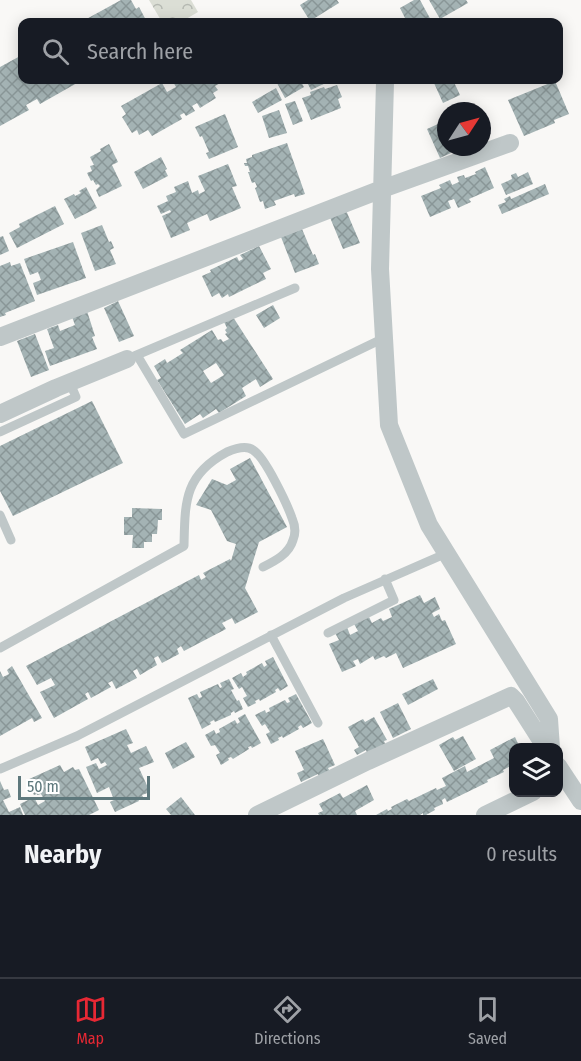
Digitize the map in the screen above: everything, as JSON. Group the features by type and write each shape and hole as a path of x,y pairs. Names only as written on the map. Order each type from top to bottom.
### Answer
{"street":[{"path":"385,84 380,269 389,425 429,525 549,719 551,743"},
{"path":"0,337 382,189 510,143"},
{"path":"0,414 132,357"},
{"path":"257,815 368,761 511,696 543,743"},
{"path":"563,778 581,801"},
{"path":"485,815 523,797"}],"lane":[{"path":"295,288 132,357 184,434 384,338"},
{"path":"0,432 76,396 70,382"},
{"path":"0,648 184,546 185,508 190,487 200,471 215,459 244,447 253,449 266,464 292,519 295,532 292,543 285,554 263,567"},
{"path":"0,515 11,540"},
{"path":"0,769 77,736 271,635 385,579 447,553"},
{"path":"328,633 394,600 385,579"},
{"path":"271,635 318,723"}],"green space":[{"path":"149,0 191,0 198,12 188,18 160,18"}],"building":[{"path":"121,0 131,0 136,9 139,7 145,18 88,18"},
{"path":"308,0 337,0 339,3 315,18 308,18 300,5"},
{"path":"414,0 420,0 430,18 405,18 400,8"},
{"path":"429,0 466,0 468,3 442,18 439,18"},
{"path":"18,57 18,84 75,84 40,104 37,99 26,105 29,110 0,126 0,67"},
{"path":"160,84 167,92 176,87 174,84 218,84 215,86 218,90 213,93 216,98 200,108 197,103 192,106 195,111 186,116 184,113 180,115 182,119 152,136 148,130 139,135 137,130 132,133 122,117 126,114 121,106"},
{"path":"278,84 302,84 304,87 285,98"},
{"path":"308,84 324,84 311,90"},
{"path":"434,84 455,84 460,95 443,102"},
{"path":"548,84 556,84 569,114 554,120 555,123 524,136 508,100"},
{"path":"337,85 342,97 338,99 341,108 311,120 302,98 311,95 310,92"},
{"path":"276,88 282,100 258,113 252,102"},
{"path":"295,101 303,121 293,125 285,104"},
{"path":"279,110 287,133 269,138 262,116"},
{"path":"225,114 238,147 209,159 206,153 209,152 202,136 200,137 195,127"},
{"path":"437,124 437,151 427,129"},
{"path":"287,143 305,194 295,197 294,194 274,201 276,205 265,209 263,201 260,202 255,182 252,183 248,166 244,163 247,163 246,159 252,155"},
{"path":"109,144 118,162 112,165 122,186 99,197 96,190 100,186 96,185 93,180 91,181 87,173 92,171 90,166 94,165 90,157"},
{"path":"161,157 168,176 143,189 134,172"},
{"path":"228,164 237,186 232,187 241,208 210,221 207,214 187,223 190,230 171,238 162,216 171,212 170,210 161,214 157,206 168,201 166,196 176,192 174,187 188,181 192,193 198,190 199,194 205,191 198,176"},
{"path":"485,167 494,188 469,199 471,202 458,208 454,199 448,201 451,208 430,217 421,196 441,188 439,185 450,180 452,185 459,182 457,177 464,175 465,178"},
{"path":"528,172 533,184 506,195 501,184 512,179 511,175 516,173 518,177"},
{"path":"545,184 549,194 502,214 498,205 506,202 504,199 510,196 511,199"},
{"path":"86,187 97,208 75,219 64,199 81,193 79,191"},
{"path":"55,206 64,224 17,248 9,233 20,227 19,224"},
{"path":"345,208 360,243 343,249 329,215"},
{"path":"102,225 114,248 110,250 116,264 95,271 81,233"},
{"path":"302,229 319,264 295,273 281,237"},
{"path":"3,236 9,251 0,255 0,237"},
{"path":"73,242 86,278 37,295 33,283 41,280 38,272 30,275 24,259"},
{"path":"259,246 271,269 263,273 266,279 229,297 228,294 222,298 219,293 212,297 202,276 237,257 239,261 243,259 240,255"},
{"path":"10,262 11,266 20,263 35,301 0,317 0,266"},
{"path":"118,301 134,336 119,342 104,308"},
{"path":"273,305 280,318 264,328 256,315"},
{"path":"87,311 97,349 50,366 45,351 54,348 47,329 58,325 60,331 75,325 72,317"},
{"path":"233,317 273,379 260,387 256,379 242,388 246,396 219,413 216,409 203,418 200,414 185,424 157,380 161,378 154,366 165,359 167,363 183,353 180,350 212,330 218,340 221,339 223,342 229,339 225,334 227,328 224,322","holes":["216,363 224,375 211,383 203,371"]},
{"path":"35,334 49,370 31,377 17,341"},
{"path":"92,401 123,463 13,516 0,491 0,446"},
{"path":"250,458 287,527 259,542 245,588 258,612 235,624 232,618 222,623 226,629 184,651 181,646 177,649 179,654 162,663 158,656 154,658 157,665 140,675 137,669 133,671 137,678 116,689 112,681 108,683 111,687 91,698 88,692 85,694 88,699 54,718 40,692 55,685 51,678 37,685 26,666 199,575 201,580 206,577 203,573 230,559 231,561 236,544 227,541 211,510 196,505 212,479 227,485 236,480 230,469"},
{"path":"132,508 162,509 162,520 158,520 157,534 152,534 152,542 144,542 144,548 132,548 133,535 124,535 124,517 132,517"},
{"path":"420,595 424,603 435,597 440,609 432,613 434,617 439,614 442,621 445,620 456,644 403,668 396,653 375,660 373,656 360,664 358,659 353,661 356,666 342,672 329,644 339,640 335,633 347,627 350,635 358,631 354,624 369,617 372,623 381,618 383,621 392,617 389,609"},
{"path":"273,657 288,686 280,691 278,688 276,692 260,701 259,699 255,701 256,703 248,707 243,698 247,696 242,687 239,689 232,678 241,673 243,677 247,674 246,672 262,663 264,667 267,665 265,661"},
{"path":"12,666 42,718 34,722 32,718 0,736 0,671 3,677 9,674 7,670"},
{"path":"229,679 234,689 231,690 243,709 235,713 234,711 231,715 215,722 214,720 202,729 188,698 197,694 199,698 202,697 200,692 218,684 220,688 222,687 220,683"},
{"path":"433,679 438,689 408,705 402,694"},
{"path":"296,694 312,723 303,728 301,725 299,729 283,738 282,736 278,738 279,740 271,744 266,734 270,732 265,724 262,726 255,715 265,710 266,713 270,711 269,708 285,700 287,703 290,702 288,698"},
{"path":"398,703 411,729 393,738 380,712"},
{"path":"245,714 261,743 252,748 248,747 249,749 233,759 228,758 229,760 221,765 216,755 220,753 215,745 211,746 205,735 214,730 216,734 220,732 219,729 235,720 237,724 240,722 238,718"},
{"path":"374,717 387,740 384,741 386,746 367,753 366,750 357,755 354,750 359,747 348,727 363,719 365,722"},
{"path":"126,729 133,743 127,745 131,753 146,746 154,762 139,768 150,792 142,795 139,801 115,812 110,802 114,800 109,787 97,793 86,767 96,763 99,769 107,765 105,762 101,764 98,758 91,761 85,747"},
{"path":"463,736 476,759 454,771 439,745 453,737 455,740"},
{"path":"515,737 518,743 509,743 509,767 503,770 504,772 447,802 445,798 442,800 443,804 426,815 423,813 420,815 376,815 392,809 391,807 407,799 409,801 436,788 437,790 446,786 442,778 465,766 467,772 494,758 490,750"},
{"path":"323,739 335,765 328,768 330,772 319,777 318,774 301,782 297,773 304,770 295,751"},
{"path":"186,742 195,757 173,769 165,753"},
{"path":"60,765 64,772 73,767 75,770 79,769 99,810 89,815 25,815 20,804 34,797 38,805 45,801 41,794 34,795 27,780"},
{"path":"0,781 4,790 8,789 11,797 3,800 9,812 20,807 23,815 0,815"},
{"path":"367,785 374,800 355,811 357,815 319,815 318,813 323,811 319,804 340,793 343,798"},
{"path":"181,797 195,815 171,815 166,809"}]}
